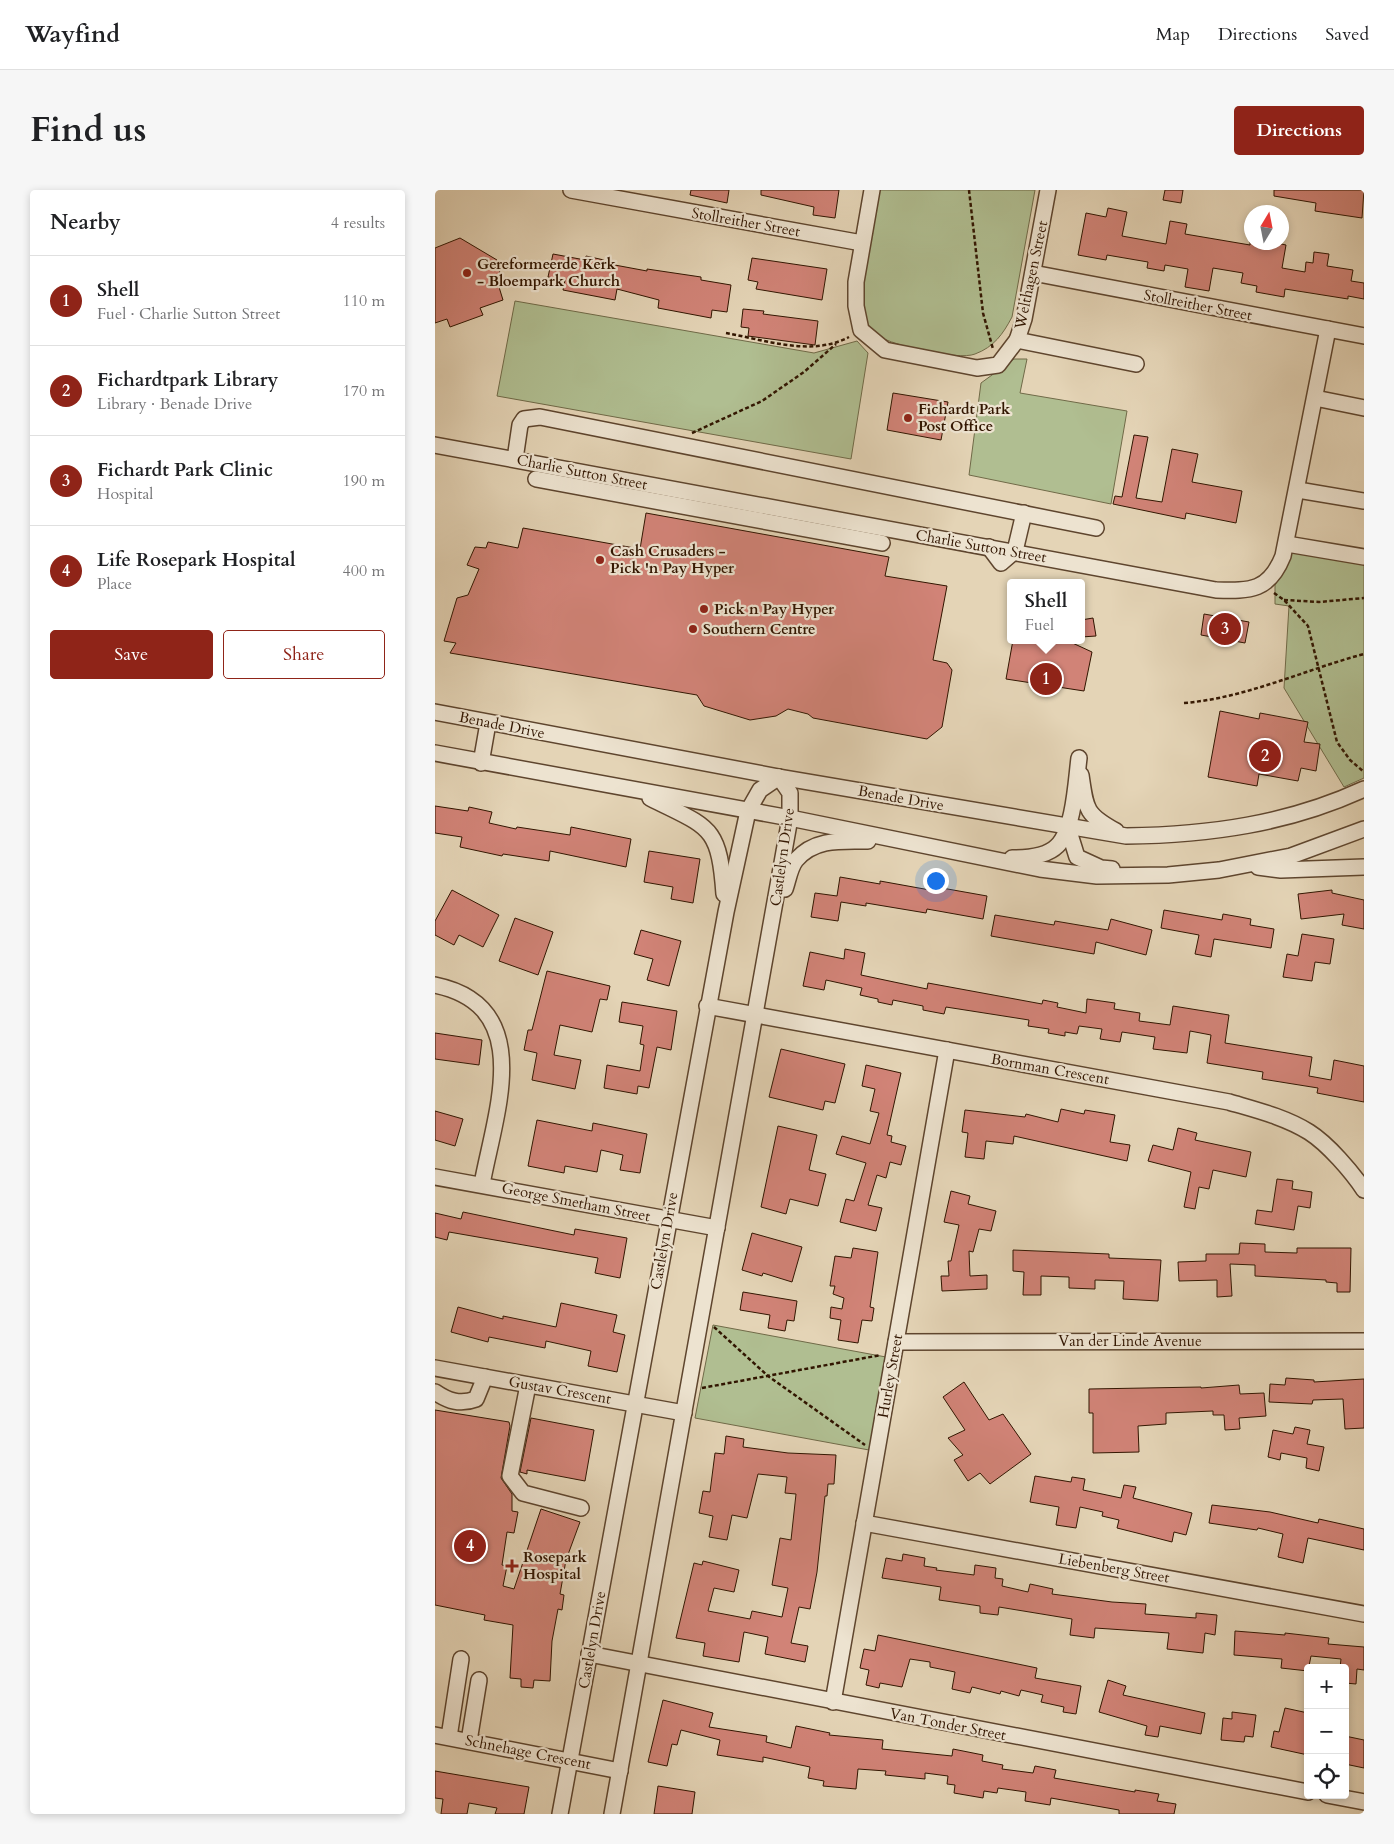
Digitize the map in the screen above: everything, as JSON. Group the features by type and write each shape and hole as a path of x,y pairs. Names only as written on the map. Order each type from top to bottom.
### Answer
{"street":[{"name":"Stollreither Street","path":"571,190 862,243"},
{"path":"872,190 856,282 856,306 861,330 885,350 977,368 998,364"},
{"name":"Welthagen Street","path":"998,364 1017,340 1025,319 1048,190"},
{"name":"Stollreither Street","path":"1033,273 1364,336"},
{"path":"1262,586 1278,568 1287,544 1328,329"},
{"path":"1017,340 1136,364"},
{"path":"1315,398 1364,408"},
{"path":"882,543 536,479 521,460 520,426 524,419 540,417 1096,528"},
{"name":"Charlie Sutton Street","path":"435,445 1015,551 1216,590 1250,589 1262,586"},
{"path":"536,479 545,465"},
{"path":"1298,490 1364,501"},
{"path":"1015,551 1024,514"},
{"path":"1287,544 1364,557"},
{"name":"Benade Drive","path":"435,712 779,777 1068,828 1126,836 1179,836 1257,824 1303,813 1364,789"},
{"path":"481,763 488,723"},
{"path":"435,753 481,763 790,818 1041,869 1097,876 1168,875 1243,865 1291,856 1364,829"},
{"path":"951,850 1004,858 1033,856 1057,846 1068,828 1079,758 1085,802 1093,818 1126,836"},
{"name":"Castlelyn Drive","path":"559,1814 667,1220 726,912 748,810 760,790 779,777 790,794 790,818 612,1814"},
{"path":"635,791 704,826 714,837 721,855 726,912"},
{"path":"1068,828 1077,857 1085,861 1101,868 1168,875"},
{"path":"771,930 795,861 812,848 830,840 905,841"},
{"path":"1243,865 1281,870 1364,867"},
{"path":"435,985 461,992 479,1004 492,1021 501,1046 503,1070 482,1184"},
{"name":"Bornman Crescent","path":"707,1006 1229,1102 1267,1114 1311,1133 1346,1167 1364,1190"},
{"name":"Hurley Street","path":"833,1702 947,1050"},
{"name":"George Smetham Street","path":"435,1177 717,1228"},
{"name":"Van der Linde Avenue","path":"895,1347 1364,1341"},
{"name":"Gustav Crescent","path":"435,1368 684,1413"},
{"path":"435,1392 447,1400 467,1402 475,1399 485,1377"},
{"path":"527,1384 510,1476 523,1492 581,1508"},
{"name":"Liebenberg Street","path":"864,1523 1364,1614"},
{"name":"Van Tonder Street","path":"589,1654 1304,1791"},
{"path":"442,1736 457,1689 461,1660"},
{"path":"457,1689 478,1686 469,1741"},
{"name":"Schnehage Crescent","path":"442,1736 620,1771"},
{"path":"1348,1799 1364,1802"}],"path":[{"path":"969,190 983,313 998,364"},
{"path":"668,444 762,401 804,372 837,344 861,330"},
{"path":"726,333 813,348 837,344"},
{"path":"1262,586 1284,600 1308,626 1337,742 1350,760 1364,772"},
{"path":"1284,600 1319,602 1364,598"},
{"path":"1184,703 1206,701 1245,692 1318,666 1364,654"},
{"path":"701,1316 768,1376 877,1454"},
{"path":"688,1391 768,1376 895,1347"}],"green space":[{"path":"879,190 1035,190 1012,317 1005,329 988,348 966,356 939,354 906,347 872,332 865,319 862,307 862,291 866,256"},
{"path":"515,301 814,353 857,341 868,353 851,459 497,396"},
{"path":"1014,359 1027,359 1020,393 1127,411 1111,504 969,475 981,383"},
{"path":"1291,548 1364,562 1364,778 1344,787 1284,688 1289,606 1275,604 1275,574"},
{"path":"713,1325 886,1357 869,1450 695,1418"}],"building":[{"path":"691,190 729,190 727,203 690,195"},
{"path":"761,190 839,190 835,218 813,215 814,207 761,195"},
{"path":"1165,190 1183,190 1181,203 1163,200"},
{"path":"1274,190 1364,190 1362,218 1315,211 1316,203 1274,196"},
{"path":"1108,208 1127,212 1122,236 1166,244 1170,221 1187,224 1185,234 1244,244 1244,250 1285,250 1282,268 1305,272 1306,262 1313,263 1314,252 1329,254 1327,266 1353,270 1351,281 1364,283 1364,299 1348,296 1348,299 1285,289 1284,297 1256,292 1257,286 1241,283 1243,273 1213,268 1209,291 1185,287 1188,269 1165,265 1164,271 1147,268 1148,262 1107,255 1106,260 1078,255 1086,213 1106,217"},
{"name":"Gereformeerde Kerk - Bloempark Church","path":"460,238 497,260 503,286 499,287 503,300 480,308 483,315 450,327 447,319 435,323 435,248"},
{"path":"553,254 585,260 586,256 604,260 604,263 647,271 647,269 701,277 701,280 731,285 727,312 712,310 711,318 658,308 659,300 617,289 615,300 563,290 565,280 548,277"},
{"path":"752,258 827,269 822,300 756,289 758,282 748,280"},
{"path":"743,309 764,311 763,314 818,321 815,345 748,336 749,328 741,327"},
{"path":"893,393 948,402 941,440 887,430"},
{"path":"1134,435 1148,437 1136,498 1162,502 1172,449 1198,454 1192,482 1242,491 1236,523 1186,513 1185,519 1113,504 1115,496 1122,497"},
{"name":"Southern Centre","path":"646,513 889,557 885,576 947,586 933,660 947,663 952,670 942,727 927,739 813,718 808,714 788,709 776,716 750,720 704,706 697,695 450,653 456,643 444,641 457,598 468,595 479,569 467,565 475,547 486,548 488,542 518,548 523,528 640,549"},
{"path":"1204,614 1249,622 1245,643 1201,635"},
{"path":"1093,618 1096,636 1085,637 1085,619"},
{"path":"1012,644 1075,644 1092,652 1084,691 1006,679"},
{"path":"1220,711 1259,719 1260,713 1308,722 1304,742 1320,744 1316,771 1301,768 1298,781 1259,774 1257,786 1208,777"},
{"path":"435,806 468,811 469,807 492,812 489,823 516,829 517,827 570,835 571,827 631,839 626,867 550,851 549,861 503,854 502,856 460,847 462,837 435,833"},
{"path":"649,851 700,859 693,903 671,899 673,887 644,882"},
{"path":"840,877 880,884 880,881 941,892 942,888 987,896 983,919 927,909 926,913 866,903 866,906 841,902 838,921 811,917 815,893 837,896"},
{"path":"452,890 499,915 483,947 459,935 454,945 435,935 435,921"},
{"path":"1332,890 1332,893 1364,900 1364,929 1342,925 1344,914 1301,919 1298,894"},
{"path":"1164,910 1222,920 1223,914 1251,919 1250,925 1274,929 1271,948 1214,939 1211,957 1195,954 1199,935 1161,928"},
{"path":"995,915 1054,925 1055,921 1108,930 1111,919 1152,930 1146,955 1096,942 1094,954 991,936"},
{"path":"515,918 553,932 538,975 499,961"},
{"path":"641,930 681,941 669,986 647,980 653,959 634,954"},
{"path":"1302,934 1334,939 1330,964 1315,962 1312,981 1283,977 1287,954 1298,956"},
{"path":"845,949 865,953 861,975 927,989 928,983 1042,1004 1043,1000 1058,1003 1057,1007 1086,1013 1087,999 1115,1003 1114,1009 1140,1013 1139,1021 1170,1025 1173,1006 1229,1015 1225,1043 1312,1057 1309,1076 1331,1080 1334,1060 1364,1066 1364,1102 1317,1093 1318,1088 1262,1079 1263,1072 1207,1063 1211,1035 1190,1031 1187,1053 1153,1049 1155,1037 1122,1032 1120,1042 1100,1039 1102,1029 1079,1026 1077,1034 1065,1032 1065,1036 1048,1033 1049,1029 1028,1026 1029,1020 946,1007 944,1014 923,1010 923,1006 893,1000 892,1005 878,1002 878,999 860,995 862,988 826,980 824,990 803,986 810,952 844,959"},
{"path":"547,971 610,986 607,1000 600,999 592,1032 560,1025 554,1055 581,1060 575,1089 532,1080 537,1053 524,1050 528,1030 532,1030"},
{"path":"622,1002 677,1011 671,1050 657,1047 649,1088 638,1086 637,1094 604,1088 607,1065 640,1071 644,1045 640,1044 643,1026 619,1022"},
{"path":"435,1033 482,1040 479,1065 435,1059"},
{"path":"781,1049 845,1064 835,1103 825,1101 823,1110 769,1097"},
{"path":"866,1065 901,1073 887,1135 892,1136 891,1142 906,1146 901,1165 890,1162 886,1178 877,1175 868,1205 882,1208 876,1231 840,1222 846,1199 854,1201 866,1163 836,1154 842,1136 870,1144 879,1113 870,1111 875,1089 862,1086"},
{"path":"1061,1109 1084,1114 1085,1110 1115,1115 1110,1142 1130,1145 1127,1161 1014,1136 1013,1144 986,1141 984,1159 965,1157 968,1133 962,1132 965,1110 1025,1117 1026,1114 1058,1122"},
{"path":"435,1111 463,1119 455,1146 435,1140"},
{"path":"537,1120 592,1131 593,1123 647,1134 640,1173 620,1170 623,1155 601,1150 597,1172 565,1166 564,1173 528,1166"},
{"path":"778,1126 817,1135 809,1170 826,1174 818,1206 790,1199 786,1214 761,1207"},
{"path":"1178,1128 1197,1133 1195,1140 1251,1152 1246,1177 1213,1170 1209,1189 1199,1187 1195,1209 1184,1207 1191,1172 1148,1161 1153,1145 1173,1150"},
{"path":"1277,1179 1293,1181 1292,1189 1312,1192 1310,1208 1298,1206 1294,1230 1255,1224 1257,1210 1272,1212"},
{"path":"951,1191 970,1196 968,1204 996,1211 991,1231 979,1229 973,1252 969,1251 970,1276 987,1275 987,1289 942,1291 941,1276 949,1276 948,1261 951,1261 959,1225 944,1222"},
{"path":"463,1212 574,1235 575,1229 627,1238 620,1278 595,1273 598,1258 449,1232 447,1240 435,1237 435,1213 461,1219"},
{"path":"752,1233 802,1247 792,1282 763,1273 762,1276 742,1270"},
{"path":"1240,1243 1265,1244 1265,1252 1297,1253 1297,1248 1351,1248 1350,1292 1337,1292 1337,1283 1326,1282 1326,1280 1255,1276 1255,1265 1230,1264 1232,1296 1217,1297 1217,1280 1179,1281 1178,1262 1206,1261 1206,1254 1239,1254"},
{"path":"853,1248 878,1252 870,1307 874,1308 872,1321 862,1320 858,1343 838,1340 841,1320 830,1318 831,1307 842,1309 844,1298 833,1294 835,1286 830,1286 835,1256 851,1258"},
{"path":"1013,1250 1109,1254 1109,1258 1161,1260 1158,1301 1123,1299 1124,1281 1095,1280 1095,1289 1069,1288 1069,1277 1041,1276 1041,1295 1023,1295 1024,1272 1013,1271"},
{"path":"743,1292 797,1301 794,1321 787,1320 785,1331 768,1328 770,1315 740,1310"},
{"path":"561,1303 617,1315 613,1332 625,1335 617,1372 588,1366 591,1351 546,1341 545,1348 489,1337 488,1342 451,1332 458,1307 503,1319 503,1316 556,1327"},
{"path":"1286,1378 1314,1380 1314,1382 1364,1379 1364,1428 1345,1429 1343,1399 1313,1400 1312,1404 1269,1402 1270,1384 1285,1385"},
{"path":"964,1382 989,1420 1003,1414 1031,1454 990,1484 980,1473 968,1481 954,1460 963,1455 948,1438 965,1430 943,1397"},
{"path":"1239,1385 1240,1394 1264,1393 1266,1416 1239,1418 1240,1429 1225,1430 1224,1415 1213,1415 1213,1411 1166,1413 1166,1424 1138,1426 1139,1452 1093,1453 1093,1413 1089,1413 1089,1389 1201,1388"},
{"path":"435,1410 509,1422 510,1426 501,1478 512,1494 512,1511 518,1512 514,1533 507,1532 502,1565 507,1566 503,1586 514,1589 541,1509 580,1522 566,1560 560,1594 564,1595 562,1610 558,1609 552,1641 550,1681 534,1680 533,1688 521,1687 521,1679 510,1678 513,1625 484,1620 485,1615 435,1605"},
{"path":"531,1418 594,1430 585,1481 527,1470 527,1474 520,1472"},
{"path":"1295,1427 1310,1430 1307,1444 1324,1447 1319,1471 1306,1468 1307,1458 1281,1453 1280,1460 1268,1457 1273,1430 1293,1434"},
{"path":"726,1436 744,1439 743,1447 788,1453 836,1455 834,1484 828,1484 827,1496 825,1496 817,1572 810,1609 799,1607 791,1643 808,1646 805,1662 765,1654 768,1637 744,1632 739,1662 703,1656 705,1643 676,1638 694,1563 702,1565 703,1561 739,1570 734,1592 714,1588 708,1611 750,1619 752,1611 782,1617 788,1588 772,1585 780,1538 791,1540 796,1494 785,1493 787,1477 758,1474 747,1518 732,1515 727,1540 709,1537 713,1516 699,1513 703,1491 710,1492 715,1453 724,1454"},
{"path":"1035,1476 1071,1482 1072,1477 1085,1479 1083,1490 1121,1498 1124,1485 1136,1487 1133,1498 1192,1513 1186,1535 1174,1532 1172,1542 1117,1528 1119,1520 1102,1516 1103,1512 1080,1507 1076,1528 1056,1525 1059,1507 1030,1502"},
{"path":"1212,1505 1270,1512 1318,1523 1319,1519 1364,1529 1364,1550 1308,1538 1303,1563 1278,1557 1283,1534 1258,1528 1257,1530 1209,1523"},
{"path":"903,1554 925,1558 924,1566 937,1568 936,1570 974,1575 975,1565 996,1568 995,1578 1003,1579 1002,1586 1028,1592 1030,1584 1053,1589 1052,1594 1112,1602 1146,1604 1145,1614 1196,1618 1196,1613 1217,1615 1215,1635 1205,1633 1203,1653 1167,1649 1169,1633 1095,1628 1094,1638 1070,1635 1072,1619 999,1607 998,1615 980,1613 980,1606 939,1600 941,1587 882,1578 886,1558 902,1561"},
{"path":"1235,1631 1285,1635 1285,1633 1329,1638 1328,1644 1364,1647 1364,1670 1357,1669 1356,1684 1349,1683 1349,1664 1340,1664 1341,1659 1311,1656 1309,1664 1304,1664 1304,1671 1281,1668 1282,1659 1234,1655"},
{"path":"878,1635 1037,1668 1035,1678 1081,1686 1076,1714 1063,1712 1064,1707 1041,1702 1043,1695 1021,1690 1019,1696 1001,1691 1000,1694 972,1687 970,1693 952,1689 955,1672 930,1667 930,1662 910,1659 902,1687 880,1683 879,1688 866,1685 869,1670 860,1668 864,1649 875,1651"},
{"path":"1108,1680 1126,1686 1123,1695 1205,1713 1201,1734 1160,1726 1158,1737 1145,1735 1147,1726 1099,1712"},
{"path":"663,1700 713,1713 709,1727 767,1736 766,1742 791,1748 796,1726 830,1733 829,1735 883,1740 882,1749 952,1756 953,1749 983,1755 982,1761 1003,1765 1002,1769 1033,1773 1035,1766 1056,1770 1054,1778 1135,1792 1135,1790 1159,1794 1157,1801 1176,1804 1174,1814 1119,1814 1119,1810 1051,1798 1050,1805 1025,1801 1026,1792 998,1788 997,1793 984,1791 983,1798 954,1793 955,1785 947,1784 948,1776 925,1773 925,1779 885,1775 886,1771 858,1769 856,1789 823,1786 824,1781 808,1778 810,1767 763,1757 763,1762 717,1755 720,1740 681,1730 677,1745 672,1744 667,1766 648,1762"},
{"path":"1285,1708 1304,1712 1304,1754 1271,1747 1274,1731 1279,1732"},
{"path":"1232,1712 1256,1715 1253,1737 1245,1736 1244,1742 1221,1740 1223,1718 1232,1719"},
{"path":"1349,1737 1364,1740 1364,1768 1349,1765"},
{"path":"435,1771 529,1787 524,1814 495,1814 497,1808 469,1803 467,1814 441,1814 443,1799 435,1798"},
{"path":"658,1786 695,1792 692,1814 654,1814"}],"place":[{"name":"Gereformeerde Kerk - Bloempark Church","path":"467,273"},
{"name":"Fichardt Park Post Office","path":"908,418"},
{"name":"Cash Crusaders - Pick 'n Pay Hyper","path":"600,560"},
{"name":"Pick n Pay Hyper","path":"704,609"},
{"name":"Southern Centre","path":"693,629"},
{"name":"Fichardt Park Clinic","path":"1225,629"},
{"name":"Shell","path":"1046,679"},
{"name":"Fichardtpark Library","path":"1265,756"},
{"name":"Life Rosepark Hospital","path":"470,1546"},
{"name":"Rosepark Hospital","path":"512,1566"}]}
